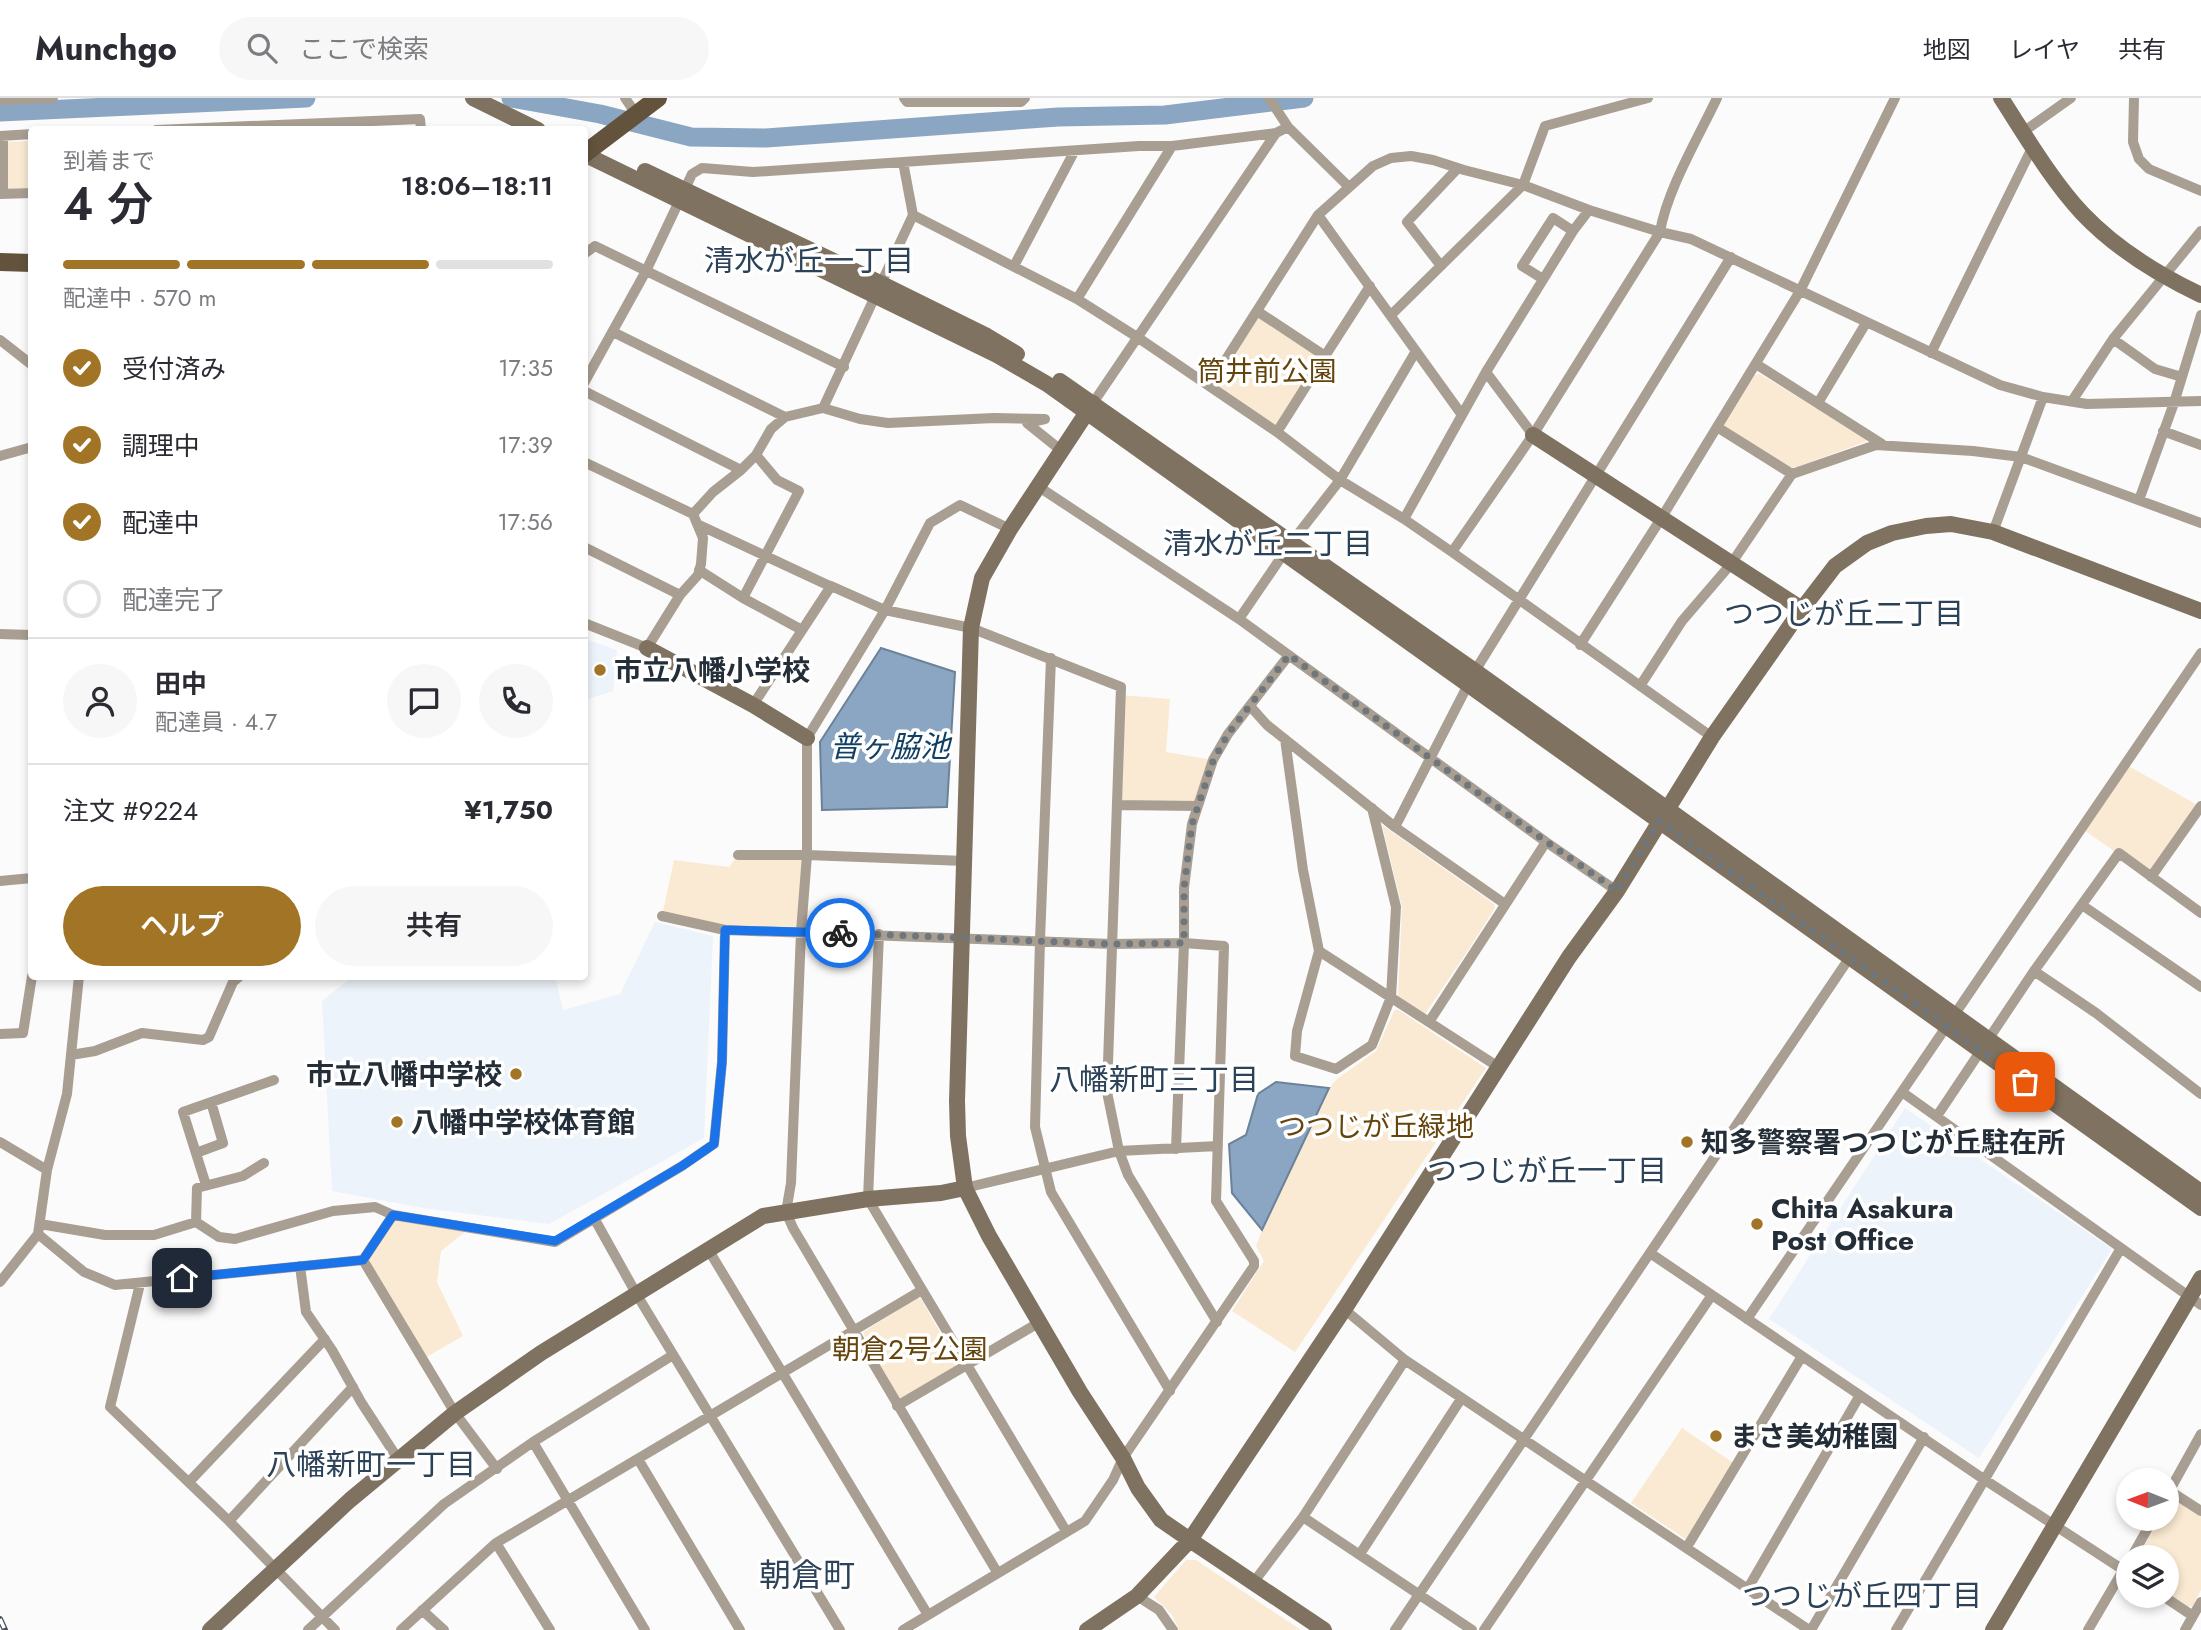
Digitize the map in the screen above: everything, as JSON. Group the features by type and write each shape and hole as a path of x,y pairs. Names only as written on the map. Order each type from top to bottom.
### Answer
{"main road":[{"path":"588,150 658,98"},
{"path":"0,262 28,263"}],"street":[{"path":"0,100 53,98"},
{"path":"473,98 529,126"},
{"path":"625,98 636,114"},
{"path":"904,98 907,102 1021,102 1025,98"},
{"path":"1269,98 1285,122 1349,187"},
{"path":"1391,315 1523,185 1545,126 1648,98"},
{"path":"1452,552 1533,435 1660,232 1675,187 1717,98"},
{"path":"1580,645 1662,517 1800,290 1895,98"},
{"path":"2001,98 2080,211 2133,258 2163,277 2201,295"},
{"path":"2023,132 2071,98"},
{"path":"2134,98 2133,142 2139,159 2149,169 2201,191"},
{"path":"252,126 420,119 421,126"},
{"path":"1285,122 1137,337 1010,529 982,578 971,628 957,1101 958,1136 965,1188 989,1236 1080,1392 1123,1458 1138,1488 1161,1520 1324,1630"},
{"path":"588,376 646,271 692,174 702,169 753,172 1172,146 1276,133"},
{"path":"28,134 1,136 1,194 28,193"},
{"path":"1077,299 1172,146"},
{"path":"1931,353 2033,146"},
{"path":"588,152 880,290 987,336 1043,369 1090,408 1950,1021 2201,1192"},
{"path":"1014,266 1074,152"},
{"path":"1209,386 1318,215 1373,166 1391,158 1411,156 1523,185 1589,210 1691,239 2000,385 2043,397 2100,405 2201,401"},
{"path":"823,408 913,215 903,162"},
{"path":"1441,266 1407,222 1458,168"},
{"path":"1404,519 1486,372 1573,231 1589,210"},
{"path":"913,215 1077,299 1137,337 1277,432 1340,480 1452,552 1712,737"},
{"path":"1318,215 1462,415"},
{"path":"1543,279 1522,266 1553,218 1573,231"},
{"path":"2072,401 2113,339 2201,231"},
{"path":"588,251 594,246 844,366"},
{"path":"1395,827 1471,678 1731,257"},
{"path":"1277,432 1370,286"},
{"path":"1257,311 1325,356"},
{"path":"2139,500 2197,340 2201,315"},
{"path":"1818,403 1866,323"},
{"path":"613,332 785,417"},
{"path":"2113,339 2155,369 2182,376"},
{"path":"0,340 28,362"},
{"path":"1239,620 1288,548 1340,480 1416,351"},
{"path":"1756,364 1882,444"},
{"path":"1486,372 1533,435 1802,609"},
{"path":"588,393 741,470"},
{"path":"1993,532 2043,397"},
{"path":"695,519 713,492 756,454 771,429 785,417 823,408 860,419 888,423 994,418 1045,419 1027,423 1063,452"},
{"path":"1717,427 1792,474"},
{"path":"2164,431 2201,445"},
{"path":"1640,686 1682,621 1731,564 1792,474 1882,444 2021,457 2201,523"},
{"path":"0,456 28,448"},
{"path":"743,598 799,491 777,480 756,454"},
{"path":"588,464 765,555 885,610 971,628 1121,687 1107,1092 1119,1151 1128,1175 1217,1322"},
{"path":"1039,487 1239,620 1617,891"},
{"path":"997,1572 851,1330 786,1212 791,1183 800,932 807,855 807,738 885,610 930,523 960,505 1010,529"},
{"path":"648,648 680,595 699,570 702,538 695,519"},
{"path":"1087,1630 1138,1596 1190,1541 1344,1309 1569,957 1617,891 1712,737 1835,566 1867,543 1892,533 1951,524 1993,532 2201,611"},
{"path":"588,549 680,595"},
{"path":"699,570 802,630"},
{"path":"752,705 831,586 834,588"},
{"path":"588,625 648,648 807,738"},
{"path":"0,634 28,635"},
{"path":"1747,1319 2201,653"},
{"path":"1176,1149 1184,888 1192,824 1213,761 1228,734 1289,655"},
{"path":"1051,658 1035,1127 1051,1192 1170,1391"},
{"path":"1250,706 1267,725 1395,827 1504,904"},
{"path":"1285,739 1303,870 1319,951 1297,1031 1295,1056 1336,1069 1372,1045 1391,997 1396,907 1371,808"},
{"path":"1117,805 1198,806"},
{"path":"2151,877 2201,806"},
{"path":"1429,1022 1546,842"},
{"path":"1937,1116 2034,971 2119,853 2201,913"},
{"path":"738,855 965,861"},
{"path":"0,881 28,878"},
{"path":"2082,905 2201,987"},
{"path":"662,916 725,930 1224,946 1216,1201 1254,1261 1254,1266 1123,1458 1113,1480 1085,1521 903,1630"},
{"path":"197,1222 219,1237 235,1239 333,1211 374,1207 393,1215 555,1241 682,1166 714,1144 722,1062 725,930"},
{"path":"879,934 868,1199 1066,1531"},
{"path":"1319,951 1500,1068"},
{"path":"1395,1630 1854,952"},
{"path":"2034,971 2096,1013 2201,1094"},
{"path":"0,1034 23,1033 31,980"},
{"path":"0,1282 39,1229 47,1170 67,1094 79,980"},
{"path":"71,1055 95,1051 142,1033 203,1040 209,1037 235,980"},
{"path":"1985,1045 2201,1208"},
{"path":"206,1185 183,1112 274,1080"},
{"path":"1902,1092 2195,1301"},
{"path":"195,1153 223,1143 211,1102"},
{"path":"0,1142 47,1170"},
{"path":"211,1630 350,1500 455,1413 541,1353 763,1216 868,1199 941,1193 1119,1151 1218,1146"},
{"path":"197,1222 197,1188 243,1177 264,1163"},
{"path":"363,1260 393,1215"},
{"path":"594,1218 637,1295 839,1630"},
{"path":"39,1229 105,1235 154,1235 197,1222"},
{"path":"39,1229 84,1272 115,1285 363,1260"},
{"path":"1896,1630 2121,1248"},
{"path":"708,1249 928,1615"},
{"path":"1650,1253 1985,1480 2054,1525 2116,1560"},
{"path":"363,1260 455,1413 497,1469"},
{"path":"300,1266 306,1312 398,1459"},
{"path":"1993,1630 2054,1525 2195,1301 2201,1278"},
{"path":"140,1284 110,1407 190,1482 335,1630"},
{"path":"401,1630 496,1543 922,1290"},
{"path":"1484,1630 1712,1295"},
{"path":"1344,1309 1405,1360 1461,1399 1810,1630 1924,1437"},
{"path":"897,1406 1040,1322"},
{"path":"190,1482 325,1339"},
{"path":"308,1630 444,1504 533,1442 673,1355"},
{"path":"1687,1547 1802,1356"},
{"path":"1253,1583 1303,1517 1405,1360"},
{"path":"229,1521 353,1387"},
{"path":"1747,1590 1860,1395"},
{"path":"1360,1554 1461,1399"},
{"path":"2179,1474 2201,1434"},
{"path":"533,1442 645,1630"},
{"path":"638,1459 740,1630"},
{"path":"2179,1500 2201,1511"},
{"path":"1303,1517 1472,1630"},
{"path":"496,1543 550,1630"},
{"path":"2088,1630 2116,1584"},
{"path":"1138,1596 1159,1610 1173,1630"},
{"path":"2185,1630 2201,1602"},
{"path":"2179,1607 2193,1616"},
{"path":"422,1610 444,1630"}],"shaded area":[{"name":"市立八幡小学校","path":"588,640 617,650 613,691 588,699"},
{"name":"市立八幡中学校","path":"655,922 713,936 704,1138 549,1224 423,1208 332,1191 322,1001 348,980 556,980 563,1010 620,994"},
{"path":"1905,1108 2112,1249 1979,1458 1769,1319"}],"green space":[{"path":"28,141 28,188 8,189 8,142"},
{"name":"筒井前公園","path":"1257,311 1325,356 1277,432 1209,386"},
{"path":"1760,374 1866,439 1865,442 1797,467 1788,467 1726,429 1724,424 1755,375"},
{"path":"1121,695 1170,699 1166,752 1213,760 1198,806 1117,805"},
{"path":"2125,764 2201,807 2151,877 2081,828"},
{"path":"1382,825 1494,904 1495,908 1425,1014 1398,998 1402,907"},
{"path":"738,855 807,855 801,932 725,930 662,916 674,860 729,867"},
{"name":"つつじが丘緑地","path":"1397,1009 1486,1068 1295,1352 1232,1311 1264,1261 1256,1246 1262,1230 1329,1088 1337,1079 1376,1051"},
{"path":"393,1215 470,1228 441,1251 437,1282 463,1336 423,1359 363,1260"},
{"name":"朝倉2号公園","path":"917,1298 921,1299 957,1362 956,1366 898,1400 863,1332"},
{"path":"1682,1428 1735,1464 1687,1540 1631,1503"},
{"path":"2179,1499 2201,1511 2201,1590 2193,1606 2187,1607 2179,1601 2179,1545 2145,1545 2153,1531 2179,1531"},
{"path":"1186,1560 1196,1560 1301,1630 1179,1630 1172,1615 1154,1597"}],"water":[{"name":"普ヶ脇池","path":"881,648 955,672 947,807 822,810 820,742"},
{"path":"1276,1082 1329,1088 1262,1230 1232,1193 1229,1144 1246,1135 1258,1094"}],"waterway":[{"path":"0,112 306,98"},
{"path":"511,98 600,114 691,137 766,138 1058,117 1165,115 1304,98"}],"railway":[{"path":"0,1619 5,1630"}],"way so far":[{"path":"840,933 1112,944 1184,943 1184,888 1192,824 1213,761 1228,734 1289,655 1617,891 1659,821 2025,1082"}],"place":[{"name":"市立八幡小学校","path":"600,670"},
{"name":"市立八幡中学校","path":"516,1074"},
{"name":"八幡中学校体育館","path":"397,1122"},
{"name":"知多警察署つつじが丘駐在所","path":"1687,1142"},
{"name":"Chita Asakura Post Office","path":"1757,1224"},
{"name":"まさ美幼稚園","path":"1716,1436"}],"district":[{"name":"清水が丘一丁目","path":"809,261"},
{"name":"清水が丘二丁目","path":"1268,544"},
{"name":"つつじが丘二丁目","path":"1844,614"},
{"name":"八幡新町三丁目","path":"1154,1080"},
{"name":"つつじが丘一丁目","path":"1547,1171"},
{"name":"八幡新町一丁目","path":"371,1465"},
{"name":"朝倉町","path":"807,1575"},
{"name":"つつじが丘四丁目","path":"1862,1596"}],"route":[{"path":"182,1278 363,1260 393,1215 555,1241 682,1166 714,1144 722,1062 725,930 840,933"}]}
